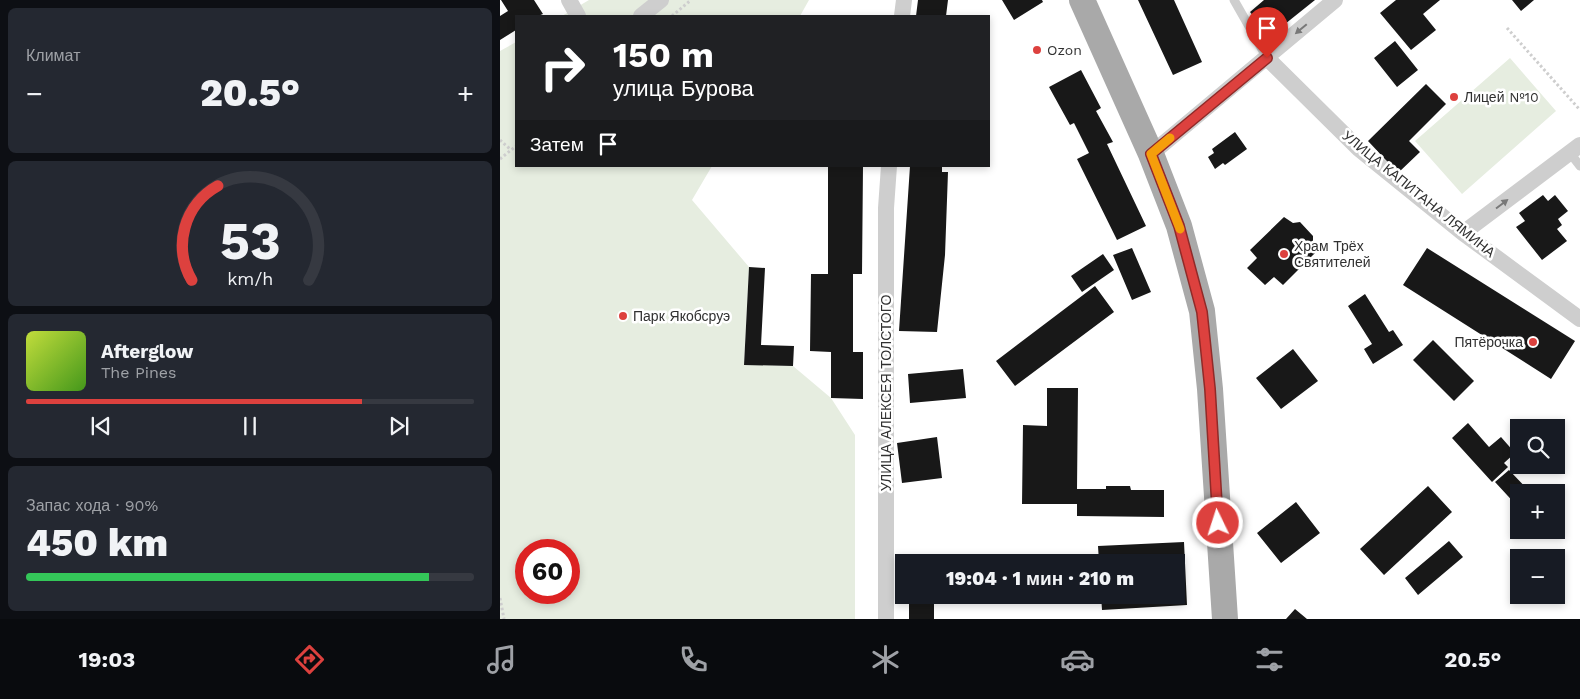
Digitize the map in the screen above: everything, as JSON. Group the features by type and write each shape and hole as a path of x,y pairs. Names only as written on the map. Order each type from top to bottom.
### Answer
{"main road":[{"path":"1082,0 1151,154 1179,226 1202,312 1210,389 1225,619"}],"street":[{"path":"569,0 577,15"},
{"path":"642,15 661,0"},
{"path":"902,15 904,0"},
{"path":"1151,154 1335,0"},
{"name":"УЛИЦА КАПИТАНА ЛЯМИНА","path":"1267,58 1359,149 1463,233 1580,319"},
{"path":"1463,233 1577,154"},
{"name":"УЛИЦА АЛЕКСЕЯ ТОЛСТОГО","path":"886,619 886,208 889,167"}],"lane":[{"path":"1234,0 1267,58"}],"path":[{"path":"673,15 691,0"},
{"path":"1507,28 1580,110"},
{"path":"500,140 511,150"},
{"path":"500,158 515,147"},
{"path":"500,598 504,619"}],"shaded area":[{"path":"589,0 809,0 801,15 564,15"},
{"name":"Парк Якобсруэ","path":"515,43 515,167 711,167 692,200 749,267 744,364 793,366 831,398 855,435 855,619 500,619 500,51"},
{"path":"1510,58 1556,111 1462,194 1415,141"}],"building":[{"path":"501,0 534,0 543,14 515,15 515,31 500,40 500,16 508,11"},
{"path":"918,0 948,0 946,15 916,15"},
{"path":"1002,0 1042,0 1043,2 1014,20"},
{"path":"1138,0 1174,0 1202,62 1173,75"},
{"path":"1264,0 1315,0 1270,36 1250,12"},
{"path":"1396,0 1440,0 1423,14 1436,30 1411,50 1380,13"},
{"path":"1512,0 1534,0 1521,11"},
{"path":"1395,41 1418,70 1397,87 1374,58"},
{"path":"1081,70 1101,108 1096,111 1113,142 1107,144 1146,226 1117,240 1077,159 1089,153 1074,123 1070,125 1049,87"},
{"path":"1426,84 1446,104 1409,141 1420,152 1398,173 1368,141"},
{"path":"1235,132 1247,149 1225,165 1223,163 1215,169 1208,157 1214,153 1212,149"},
{"path":"828,167 863,167 862,274 853,274 853,352 863,352 863,399 831,398 831,352 810,351 811,274 828,274"},
{"path":"910,167 942,167 942,172 948,172 945,255 937,332 899,331"},
{"path":"1543,195 1548,201 1555,195 1568,211 1558,219 1562,225 1557,229 1567,241 1542,260 1516,227 1525,221 1519,213"},
{"name":"Храм Трёх Святителей","path":"1284,217 1293,223 1300,222 1313,236 1313,243 1318,250 1283,285 1274,277 1265,285 1247,268 1257,258 1250,250"},
{"path":"1132,248 1151,292 1132,300 1113,255"},
{"path":"1427,248 1575,341 1551,379 1403,285"},
{"path":"1103,254 1114,270 1082,292 1071,276"},
{"path":"749,267 765,268 761,345 794,346 793,366 744,365"},
{"path":"1095,286 1114,312 1015,386 996,361"},
{"path":"1365,294 1389,332 1393,330 1403,345 1373,364 1364,349 1372,344 1348,306"},
{"path":"1433,340 1474,381 1454,401 1413,360"},
{"path":"1293,349 1318,381 1281,409 1256,378"},
{"path":"963,369 966,398 910,403 908,374"},
{"path":"1047,388 1078,388 1077,489 1106,489 1106,486 1130,486 1131,490 1164,490 1164,517 1077,516 1077,504 1022,504 1023,425 1047,426"},
{"path":"1468,423 1489,447 1501,437 1510,447 1510,458 1504,463 1508,467 1492,482 1452,438"},
{"path":"937,437 942,478 902,483 897,443"},
{"path":"1509,470 1510,474 1513,474 1522,484 1510,484 1510,498 1495,482"},
{"path":"1428,486 1452,512 1384,575 1360,549"},
{"path":"1296,502 1320,533 1281,563 1257,533"},
{"path":"1449,541 1463,557 1418,595 1405,578"},
{"path":"1184,542 1185,554 1098,554 1098,546"},
{"path":"1185,563 1187,605 1102,610 1102,604 1185,604"},
{"path":"909,604 934,604 934,619 909,619"},
{"path":"1295,609 1307,619 1286,619"}],"slow traffic":[{"path":"1170,138 1151,154 1180,229"}],"place":[{"name":"Ozon","path":"1037,50"},
{"name":"Лицей №10","path":"1454,97"},
{"name":"Храм Трёх Святителей","path":"1284,254"},
{"name":"Парк Якобсруэ","path":"623,316"},
{"name":"Пятёрочка","path":"1533,342"}],"route":[{"path":"1218,523 1210,389 1202,312 1179,226 1151,154 1267,58"}]}
